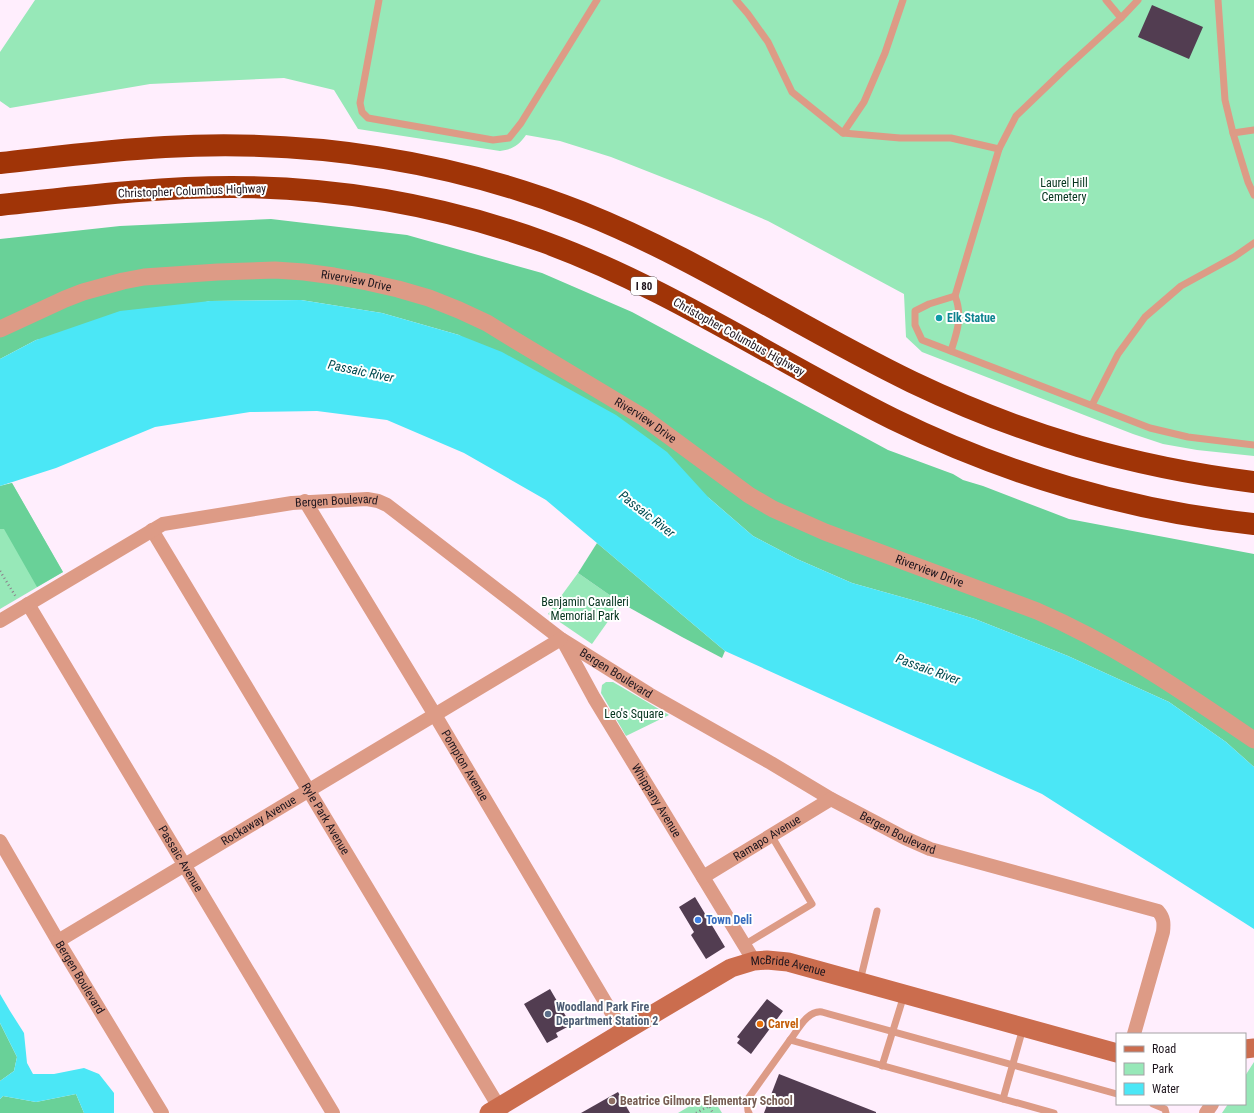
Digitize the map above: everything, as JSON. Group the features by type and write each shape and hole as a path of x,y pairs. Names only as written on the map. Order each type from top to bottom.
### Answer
{"highway":[{"path":"0,164 94,153 166,147 260,146 306,148 354,153 454,172 536,195 624,230 667,251 904,378 952,401 996,419 1082,448 1127,460 1173,470 1254,482"},
{"name":"Christopher Columbus Highway","path":"0,205 140,191 231,187 277,188 336,193 411,205 455,215 501,228 586,258 668,298 891,418 977,456 1020,472 1111,498 1156,509 1254,524"}],"main road":[{"name":"McBride Avenue","path":"494,1110 731,968 754,961 768,960 788,962 1024,1026 1116,1053"}],"street":[{"name":"Riverview Drive","path":"0,329 65,299 103,286 123,281 163,275 247,270 304,272 367,282 429,298 487,323 615,399 665,432 749,495 773,509 825,532 1064,623 1151,671 1207,707 1254,740"},
{"name":"Bergen Boulevard","path":"0,621 163,524 305,501 367,499 378,501 387,505 562,639 649,694 831,799 905,838 930,849 1158,911 1162,916 1164,923 1163,932 1134,1033"},
{"name":"Pompton Avenue","path":"305,501 435,715 623,1032"},
{"name":"Ryle Park Avenue","path":"152,530 309,791 494,1110"},
{"name":"Passaic Avenue","path":"25,606 185,865 333,1113"},
{"name":"Rockaway Avenue","path":"58,941 562,639"},
{"name":"Whippany Avenue","path":"562,639 594,698 754,961"},
{"name":"Ramapo Avenue","path":"703,877 831,799"},
{"name":"Bergen Boulevard","path":"0,841 58,941 162,1113"}],"lane":[{"path":"379,0 360,103 362,112 368,118 493,140 509,138 521,123 596,0"},
{"path":"736,0 768,42 792,92 843,133 900,138 951,138 999,149"},
{"path":"843,133 864,102 885,53 903,0"},
{"path":"1106,0 1121,18"},
{"path":"951,351 958,328 959,307 955,296 999,149 1016,116 1121,18 1138,0"},
{"path":"1218,0 1225,100 1233,133 1248,182 1254,195"},
{"path":"1233,133 1254,130"},
{"path":"1092,405 1118,354 1145,317 1181,286 1234,257 1254,243"},
{"path":"955,296 929,304 915,311 915,325 922,340 1150,428 1188,436 1254,445"},
{"path":"744,945 812,904 771,835"},
{"path":"860,981 877,911"},
{"path":"882,1066 904,993"},
{"path":"749,1113 747,1100 790,1040 810,1015 815,1012 892,1031 1116,1094"},
{"path":"1003,1099 1024,1026"},
{"path":"790,1040 1054,1113"},
{"path":"1155,1105 1165,1109 1166,1113"}],"path":[{"path":"0,571 25,606"},
{"path":"696,1113 709,1106 713,1113"}],"green space":[{"name":"Laurel Hill Cemetery","path":"35,0 1254,0 1254,456 1197,450 1163,444 1133,434 922,352 906,337 904,294 768,221 611,157 560,141 526,135 515,146 500,151 358,129 334,90 284,78 150,84 10,108 0,101 0,52"},
{"path":"271,219 407,235 542,273 632,312 888,450 953,474 963,480 983,486 1069,519 1254,554 1254,767 1226,742 1169,702 1068,656 975,619 852,583 797,559 753,536 709,498 459,335 382,313 301,300 210,301 36,340 0,359 0,239 120,226"},
{"path":"12,483 63,572 0,609 0,486"},
{"path":"12,483 63,572 37,587 4,529 0,529 0,486"},
{"path":"597,543 725,651 722,658 621,603 578,573"},
{"name":"Benjamin Cavalleri Memorial Park","path":"578,573 621,603 592,644 548,614"},
{"name":"Leo's Square","path":"606,682 613,682 669,715 626,736 601,693 602,685"},
{"path":"0,1023 17,1057 14,1071 0,1081"},
{"path":"1254,1062 1254,1113 1222,1113 1227,1105 1246,1105 1246,1074"},
{"path":"76,1094 84,1113 0,1113 0,1099 3,1096 36,1102"},
{"path":"710,1094 722,1113 678,1113"}],"water":[{"name":"Passaic River","path":"301,300 382,313 459,335 502,352 616,415 667,452 709,498 753,536 797,559 852,583 975,619 1068,656 1169,702 1226,742 1254,767 1254,929 1042,794 725,651 546,500 464,453 387,420 317,411 250,412 155,427 56,468 0,486 0,359 36,340 120,311 210,301"},
{"path":"0,994 24,1033 27,1063 33,1074 54,1074 84,1068 99,1074 114,1093 114,1113 84,1113 76,1094 36,1102 3,1096 0,1099 0,1081 14,1071 17,1057 0,1023"}],"building":[{"path":"1152,5 1203,27 1189,59 1138,37"},
{"name":"Town Deli","path":"695,897 725,947 706,959 691,935 694,932 679,907"},
{"name":"Woodland Park Fire Department Station 2","path":"550,989 571,1025 556,1033 558,1037 547,1043 524,1004"},
{"name":"Carvel","path":"767,999 783,1011 751,1054 737,1043 740,1039 737,1037"},
{"path":"779,1074 876,1112 876,1113 764,1113"},
{"name":"Beatrice Gilmore Elementary School","path":"618,1092 630,1113 581,1113"}],"place":[{"name":"Elk Statue","path":"939,318"},
{"name":"Town Deli","path":"698,920"},
{"name":"Woodland Park Fire Department Station 2","path":"548,1014"},
{"name":"Carvel","path":"760,1024"},
{"name":"Beatrice Gilmore Elementary School","path":"612,1101"}]}
